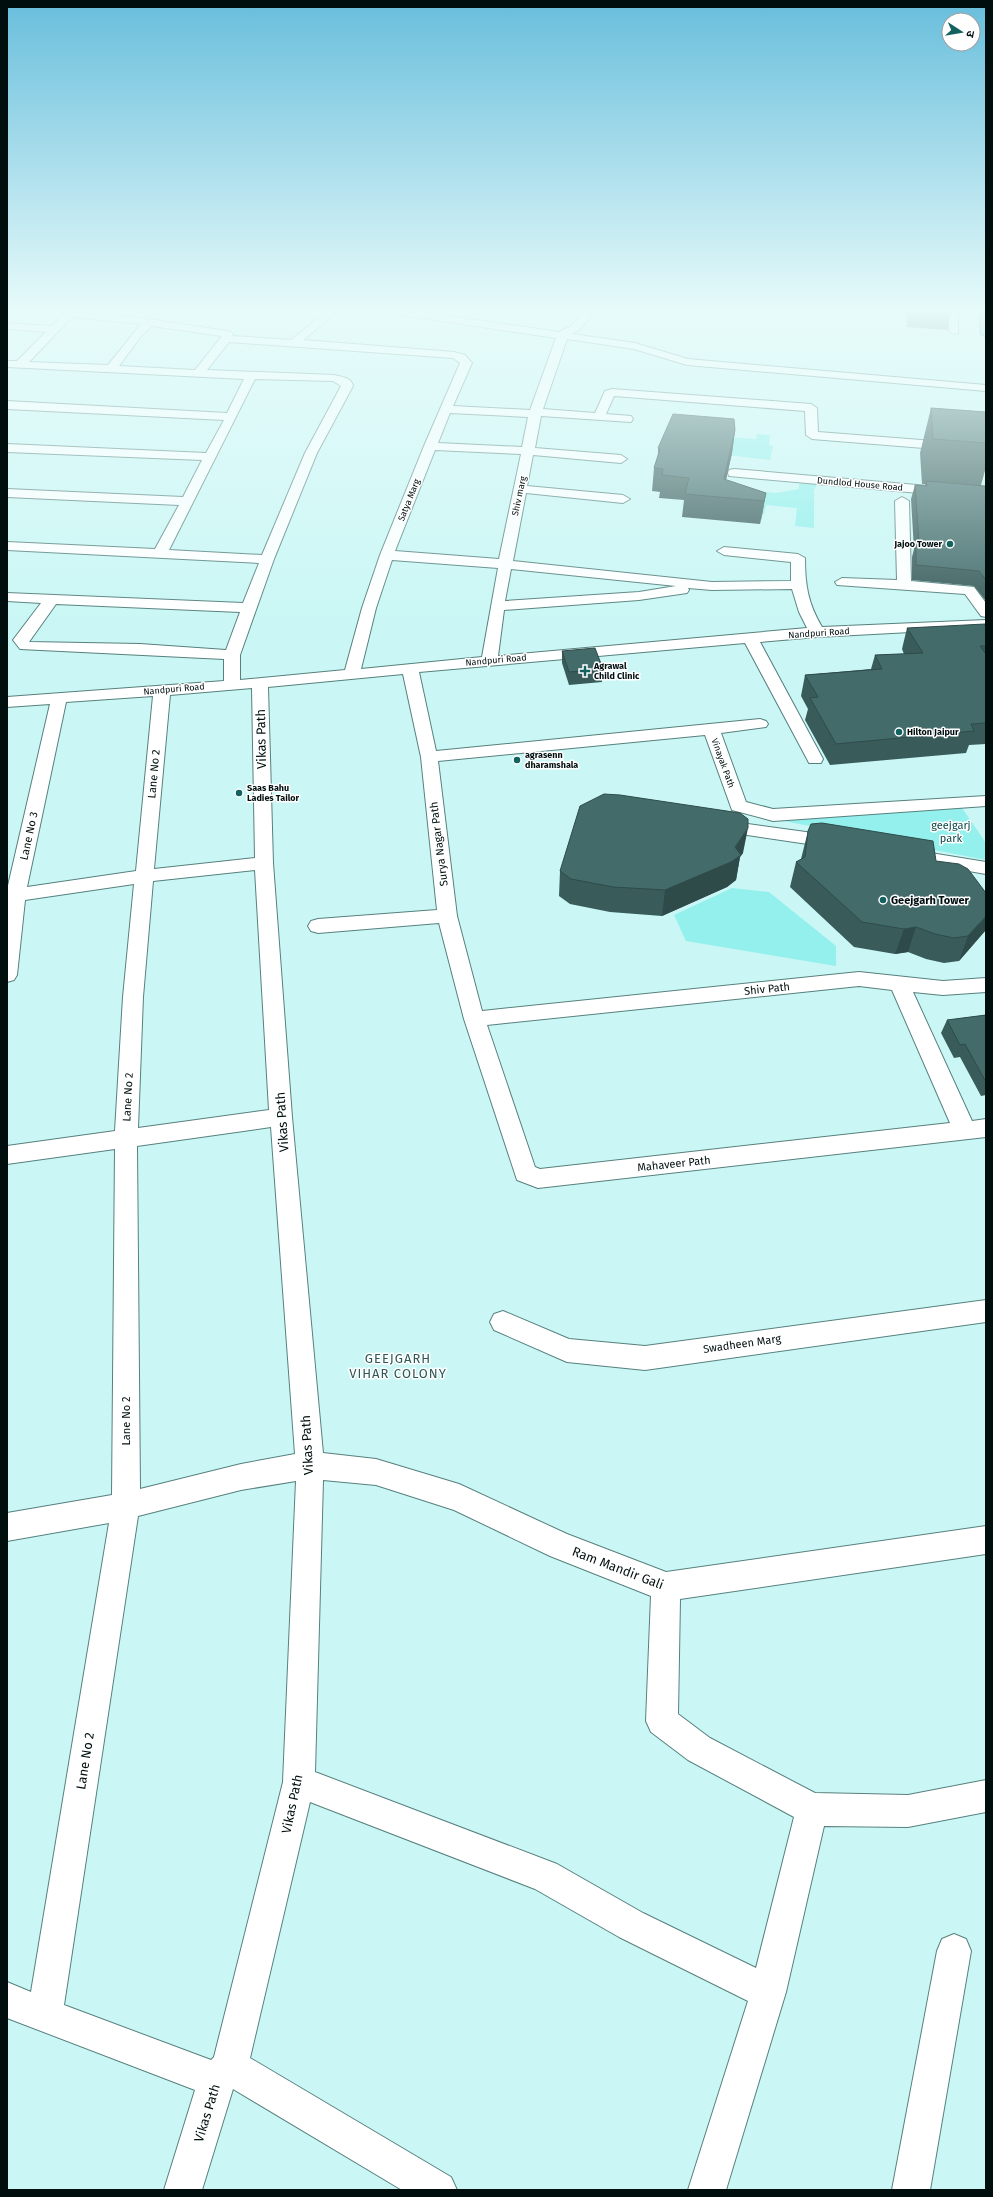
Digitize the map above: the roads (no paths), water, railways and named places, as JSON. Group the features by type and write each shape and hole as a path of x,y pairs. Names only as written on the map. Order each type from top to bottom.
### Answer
{"street":[{"path":"160,553 231,417 185,415"},
{"path":"232,684 232,655 248,608 311,453 332,415"},
{"name":"Satya Marg","path":"352,674 369,608 387,555 411,498 430,446 444,415"},
{"name":"Shiv marg","path":"489,661 497,606 529,451 535,415"},
{"path":"559,415 627,419"},
{"path":"811,415 812,435 986,449"},
{"path":"430,446 529,451 621,459"},
{"path":"7,448 210,457"},
{"name":"Dundlod House Road","path":"734,473 986,495"},
{"path":"521,489 623,499"},
{"path":"7,493 188,500"},
{"path":"902,502 904,585"},
{"path":"7,546 267,559"},
{"path":"724,551 798,558 798,585 806,612 817,632"},
{"path":"387,555 505,564 712,586 798,585"},
{"path":"842,582 969,590 986,613"},
{"path":"497,606 639,596 712,586"},
{"path":"7,597 248,608"},
{"path":"51,600 21,640 22,644 25,646 140,649 232,655"},
{"name":"Nandpuri Road","path":"7,702 260,683 817,632 986,624"},
{"path":"750,638 814,760"},
{"name":"Surya Nagar Path","path":"410,669 429,757 447,916 474,1019"},
{"name":"Vikas Path","path":"183,2190 223,2073 299,1782 310,1465 281,1117 264,864 260,683"},
{"name":"Lane No 2","path":"45,2016 126,1506 126,1138 133,997 162,690"},
{"name":"Lane No 3","path":"7,974 11,896 59,698"},
{"path":"711,729 760,724"},
{"name":"Vinayak Path","path":"429,757 711,729 738,806 773,815 986,801"},
{"path":"700,823 849,844"},
{"path":"887,851 986,868"},
{"path":"11,896 144,876 264,864"},
{"path":"318,926 447,916"},
{"name":"Shiv Path","path":"474,1019 859,979 943,988 986,986"},
{"path":"899,984 976,1130"},
{"name":"Mahaveer Path","path":"474,1019 525,1173 538,1179 976,1130"},
{"path":"7,1155 281,1117"},
{"name":"Swadheen Marg","path":"503,1322 567,1350 645,1358 986,1312"},
{"path":"7,1527 126,1506 241,1477 310,1465"},
{"name":"Ram Mandir Gali","path":"310,1465 376,1472 459,1498 560,1546 666,1587 986,1540"},
{"path":"666,1587 662,1721 699,1749 812,1809 908,1811 986,1796"},
{"path":"299,1782 545,1876 631,1925 768,1992"},
{"path":"707,2190 768,1992 812,1809"},
{"path":"911,2190 954,1951"},
{"path":"7,2000 45,2016 223,2073 438,2190"}],"place":[{"name":"Jajoo Tower","path":"950,544"},
{"name":"Agrawal Child Clinic","path":"585,671"},
{"name":"Hilton Jaipur","path":"899,732"},
{"name":"agrasenn dharamshala","path":"517,760"},
{"name":"Saas Bahu Ladies Tailor","path":"239,793"},
{"name":"Geejgarh Tower","path":"883,900"}],"district":[{"name":"GEEJGARH VIHAR COLONY","path":"398,1366"}],"park label":[{"name":"geejgarj park","path":"951,831"}]}
